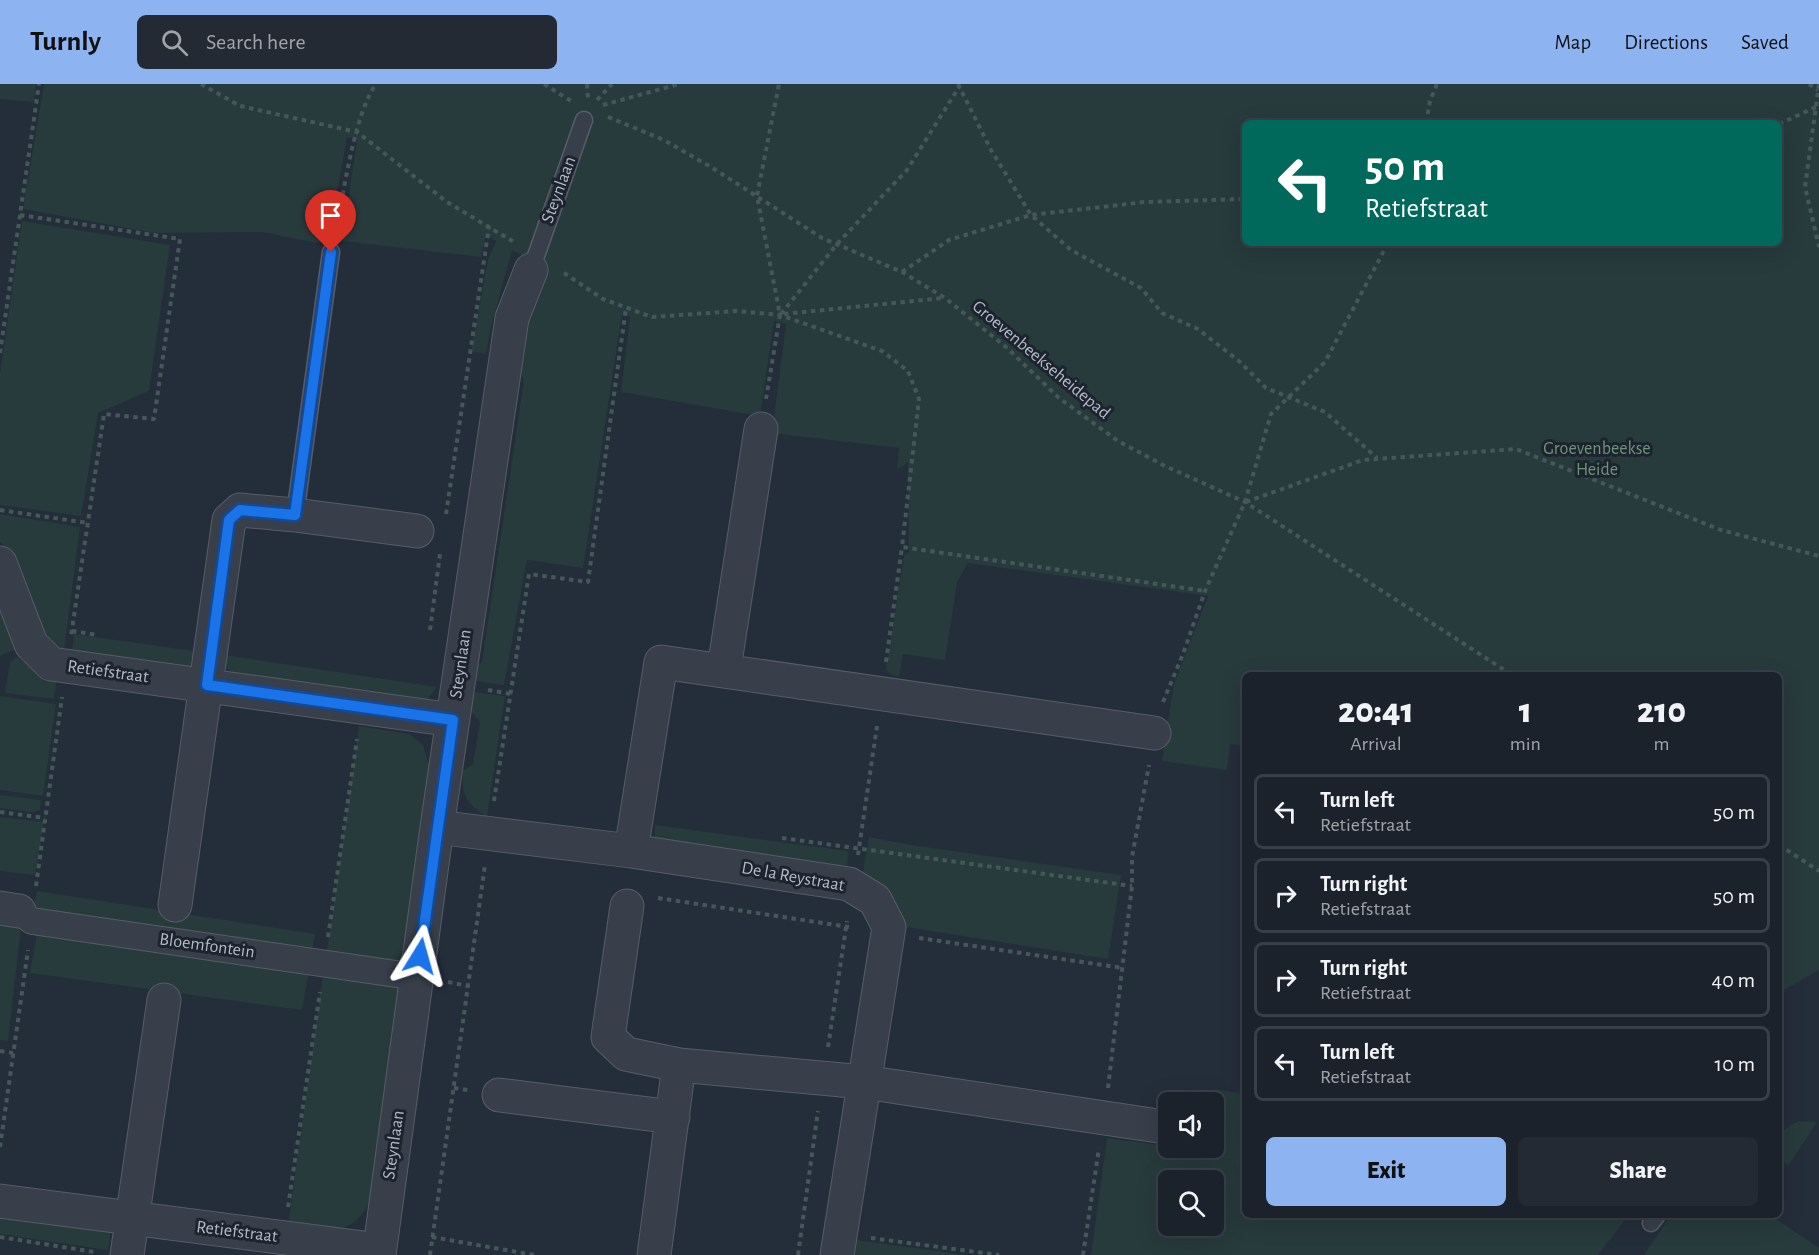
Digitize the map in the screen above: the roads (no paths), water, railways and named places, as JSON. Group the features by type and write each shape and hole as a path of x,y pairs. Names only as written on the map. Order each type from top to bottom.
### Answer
{"street":[{"name":"Steynlaan","path":"379,1253 437,827 512,318 533,262"},
{"path":"724,669 761,429"},
{"path":"175,905 229,520 240,510 434,533"},
{"name":"Retiefstraat","path":"0,563 31,644 51,664 453,720"},
{"path":"631,851 661,662 724,669 1154,734"},
{"name":"De la Reystraat","path":"437,827 631,851 849,884 874,900 889,927 864,1082"},
{"path":"641,902 608,1037 626,1054 680,1065 864,1082 1158,1126"},
{"name":"Bloemfontein","path":"17,913 417,977"},
{"path":"116,1254 131,1218 164,1000"},
{"path":"654,1255 680,1065"},
{"path":"839,1244 864,1082"},
{"path":"499,1095 673,1117"},
{"name":"Retiefstraat","path":"0,1201 379,1253"}],"lane":[{"name":"Steynlaan","path":"533,262 588,113"},
{"path":"295,515 331,252"}],"park label":[{"name":"Groevenbeekse Heide","path":"1597,460"}]}
